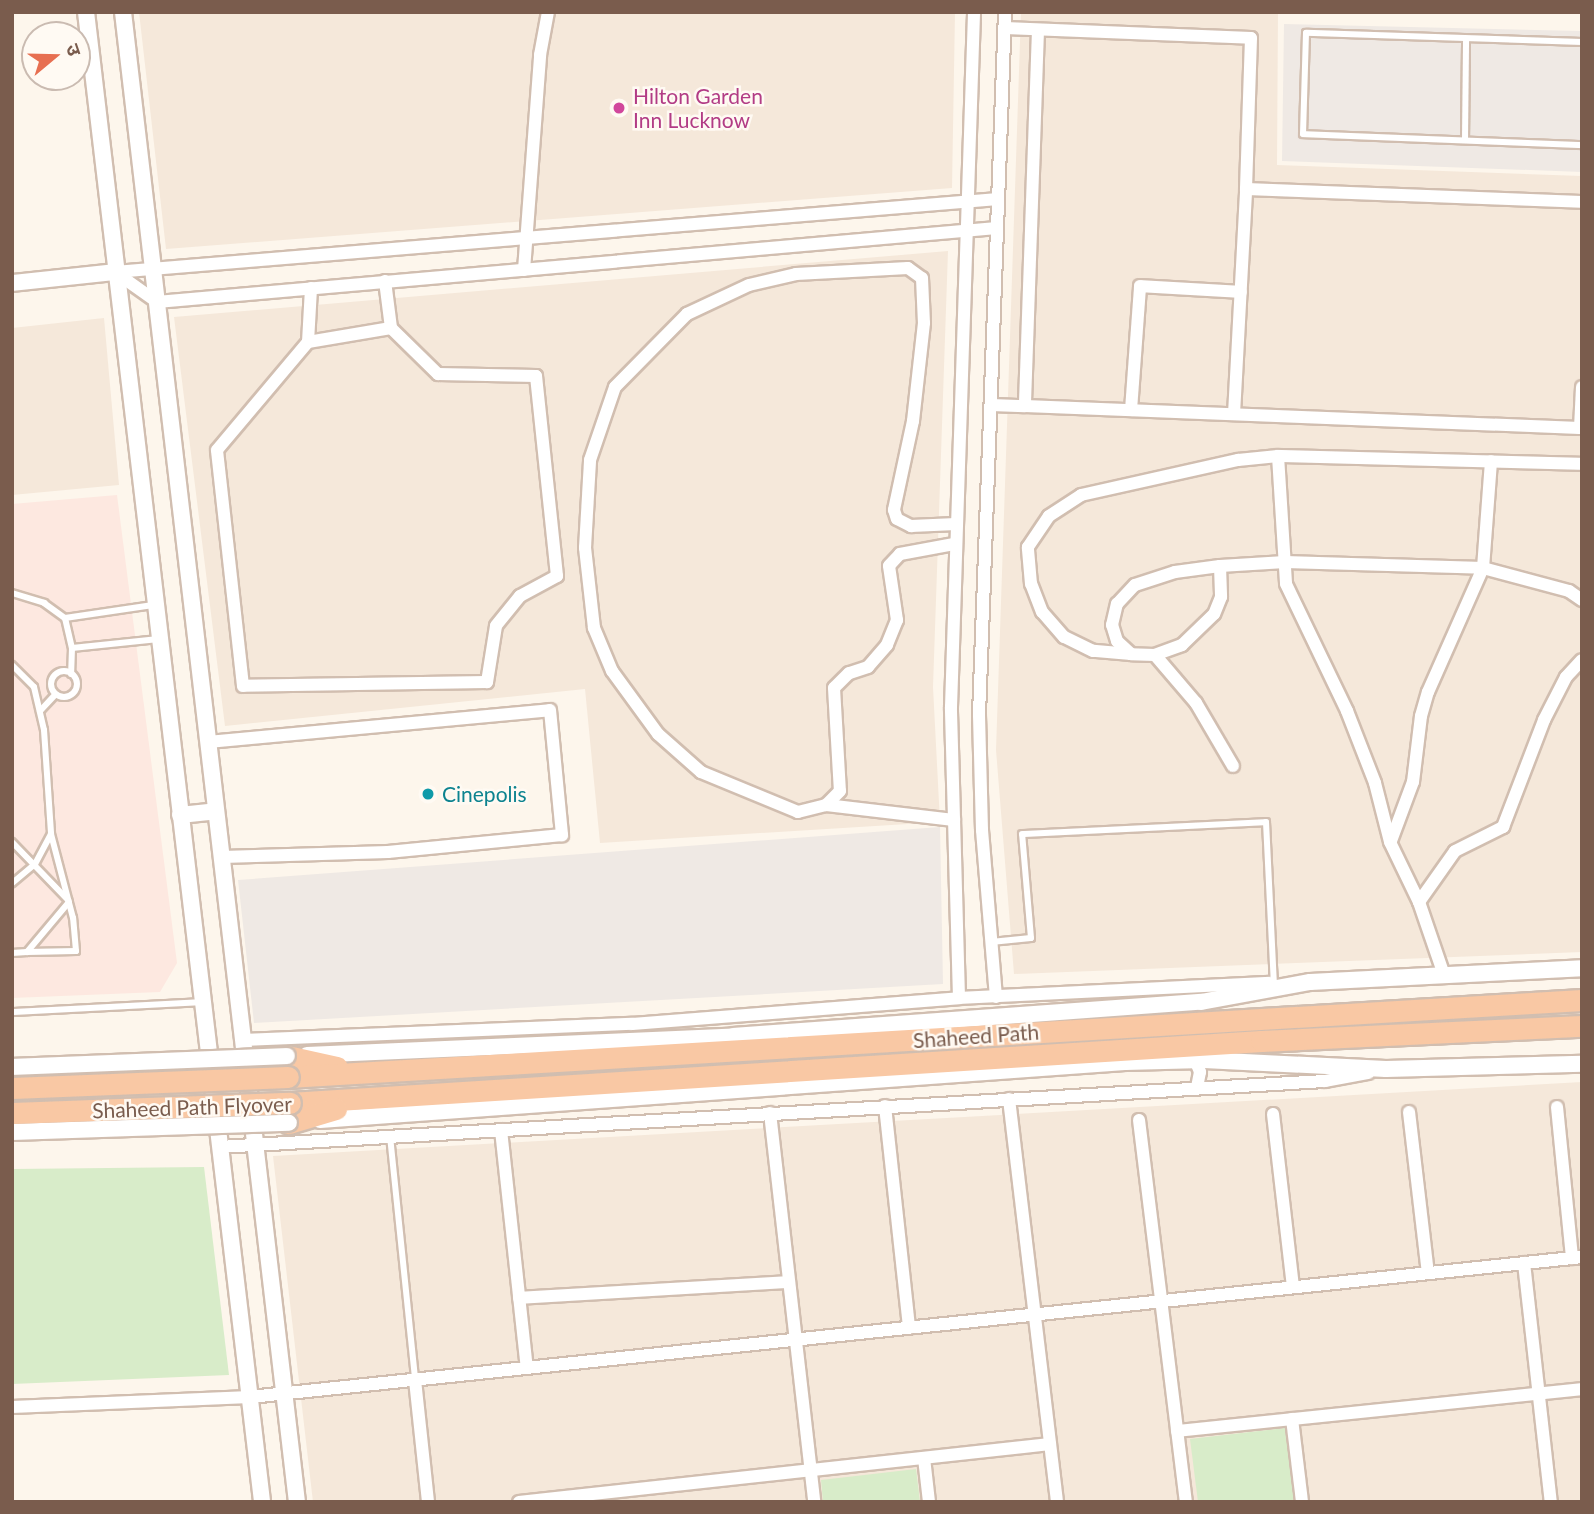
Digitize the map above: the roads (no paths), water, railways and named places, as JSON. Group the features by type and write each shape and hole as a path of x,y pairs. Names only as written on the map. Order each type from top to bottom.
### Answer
{"highway":[{"name":"Shaheed Path","path":"370,1073 1148,1015 1582,1000"},
{"name":"Shaheed Path","path":"372,1098 1054,1061 1582,1026"},
{"name":"Shaheed Path Flyover","path":"12,1088 287,1066 370,1073"},
{"name":"Shaheed Path Flyover","path":"12,1113 289,1113 372,1098"}],"street":[{"path":"86,12 262,1502"},
{"path":"123,12 297,1502"},
{"path":"524,270 524,238 540,55 548,12"},
{"path":"960,998 954,820 954,544 974,12"},
{"path":"996,997 979,715 1005,12"},
{"path":"1005,28 1251,38 1234,414"},
{"path":"1025,406 1038,30"},
{"path":"1245,189 1582,202"},
{"path":"12,283 153,268 998,198"},
{"path":"115,272 157,302 997,228"},
{"path":"954,820 826,805 798,813 701,772 659,734 611,671 594,628 585,548 590,460 615,387 687,314 749,285 796,274 908,268 922,278 924,323 913,421 894,510 897,519 911,526 956,524"},
{"path":"311,288 308,342 216,450 243,686 487,682 496,626 520,596 556,576 536,376 438,374 391,328 385,281"},
{"path":"1130,410 1140,286 1241,292"},
{"path":"308,342 391,328"},
{"path":"991,405 1580,428 1582,387"},
{"path":"1278,456 1286,584 1347,711 1375,783 1390,842 1419,902 1444,975"},
{"path":"1220,566 1221,597 1214,614 1182,645 1154,655 1093,651 1064,637 1042,612 1031,584 1028,547 1049,516 1081,495 1238,460 1278,456 1582,464"},
{"path":"1390,842 1413,782 1421,716 1428,692 1483,568 1491,461"},
{"path":"826,805 840,791 834,688 849,673 869,667 887,645 897,620 889,566 900,554 954,544"},
{"path":"1131,654 1117,641 1112,625 1117,604 1135,585 1175,572 1220,566 1284,562 1483,568 1569,592 1582,600"},
{"path":"1154,655 1196,703 1233,766"},
{"path":"1419,902 1455,851 1503,827 1544,720 1566,677 1582,660"},
{"path":"208,742 550,710 562,835 388,852 222,857"},
{"path":"180,815 216,811"},
{"path":"243,1040 632,1024 960,998 1582,968"},
{"path":"12,1068 287,1066 734,1036 1148,1015 1201,1002 1310,982"},
{"path":"1195,1060 1200,1072 1197,1088"},
{"path":"12,1132 1054,1061 1195,1060 1385,1069 1582,1064"},
{"path":"220,1147 390,1134 501,1130 1325,1081 1385,1069"},
{"path":"1009,1099 1057,1502"},
{"path":"885,1106 909,1328"},
{"path":"12,1407 250,1397 1577,1258 1557,1107"},
{"path":"1409,1112 1428,1273"},
{"path":"770,1113 814,1502"},
{"path":"1273,1114 1293,1287"},
{"path":"1139,1120 1186,1502"},
{"path":"501,1130 527,1368"},
{"path":"1524,1263 1550,1502"},
{"path":"519,1298 789,1282"},
{"path":"415,1380 428,1502"},
{"path":"1177,1431 1582,1389"},
{"path":"1292,1419 1302,1502"},
{"path":"519,1502 1050,1444"},
{"path":"924,1458 929,1502"}],"lane":[{"path":"1582,41 1306,33 1303,134 1582,145"},
{"path":"1465,140 1466,39"},
{"path":"12,593 44,603 65,618 72,648 71,674 77,683 75,691 64,698 55,695"},
{"path":"65,618 154,605"},
{"path":"72,648 159,639"},
{"path":"12,665 34,687 40,711 51,834 69,902 76,951 12,953"},
{"path":"55,695 51,679 62,671 71,674"},
{"path":"40,711 55,695"},
{"path":"991,942 1031,938 1022,834 1266,822 1274,983"},
{"path":"12,883 35,864 51,834"},
{"path":"12,842 69,902"},
{"path":"27,952 69,902"},
{"path":"12,1012 203,1002"},
{"path":"390,1134 415,1380"}],"place":[{"name":"Hilton Garden Inn Lucknow","path":"619,108"},
{"name":"Cinepolis","path":"428,794"}]}
